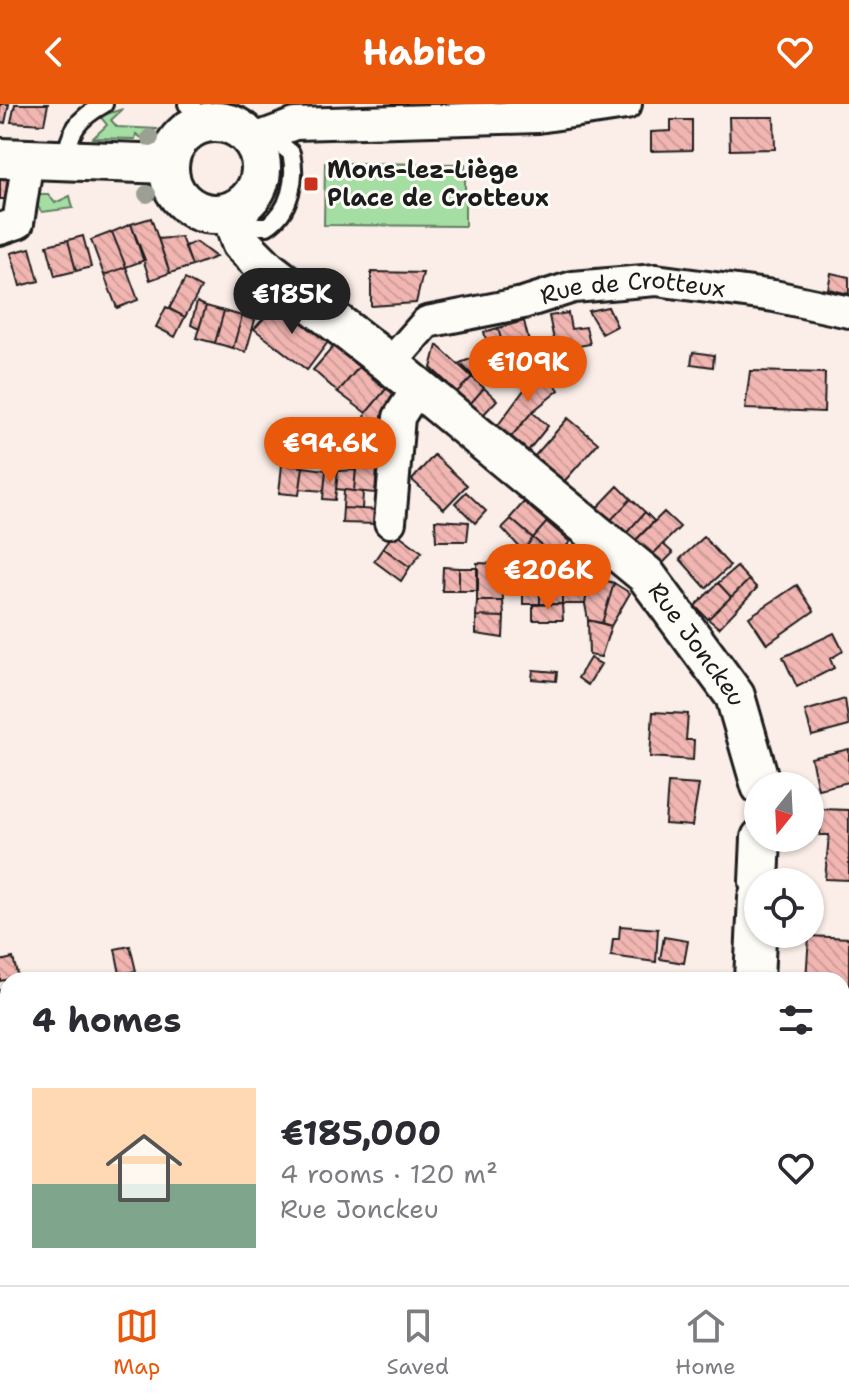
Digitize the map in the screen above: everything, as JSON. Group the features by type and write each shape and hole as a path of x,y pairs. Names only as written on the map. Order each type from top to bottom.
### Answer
{"street":[{"path":"252,140 295,124 500,120 626,104"},
{"path":"198,113 236,126 252,140 260,159 259,181 246,203 231,213 214,215 187,205 175,191 169,164 180,138 198,113"},
{"path":"0,229 18,223 14,159 169,164"},
{"name":"Rue Jonckeu","path":"231,213 241,243 254,258 404,375 646,575 735,696 757,772"},
{"name":"Rue de Crotteux","path":"390,522 404,375 427,322 523,303 573,287 656,280 774,296 849,312"},
{"path":"754,972 756,948"}],"lane":[{"path":"66,161 73,129 84,116 104,104"}],"green space":[{"path":"123,109 111,120 117,127 158,129 145,132 143,139 136,134 135,139 93,138 107,125 100,116"},
{"path":"325,163 465,164 465,226 324,225"},
{"path":"37,194 48,194 55,203 70,196 73,208 42,212 35,203"}],"building":[{"path":"0,104 9,104 5,123 0,122"},
{"path":"15,104 48,104 44,124 11,122"},
{"path":"729,117 774,117 775,149 730,150"},
{"path":"671,120 692,120 692,150 651,151 651,132 671,131"},
{"path":"0,177 8,178 6,199 0,199"},
{"path":"151,218 170,273 150,280 131,224"},
{"path":"131,224 145,260 126,267 112,232"},
{"path":"112,232 126,267 104,275 91,240"},
{"path":"83,236 91,267 76,271 68,240"},
{"path":"181,237 192,266 170,273 158,239"},
{"path":"68,240 76,271 55,276 47,245"},
{"path":"196,242 216,257 192,266 185,246"},
{"path":"30,248 39,281 20,286 11,253"},
{"path":"126,267 138,300 117,308 104,275"},
{"path":"371,272 423,273 416,303 371,306"},
{"path":"831,273 849,277 849,294 828,289"},
{"path":"185,279 201,288 185,317 169,309"},
{"path":"197,302 206,306 199,329 191,325"},
{"path":"277,304 328,342 307,370 254,329"},
{"path":"206,306 224,311 215,343 196,338"},
{"path":"166,307 185,317 175,337 156,327"},
{"path":"608,307 617,326 602,334 588,311"},
{"path":"224,311 242,316 233,348 215,343"},
{"path":"568,313 571,329 586,327 590,344 556,350 549,316"},
{"path":"242,316 255,320 246,352 233,348"},
{"path":"524,321 532,355 507,361 498,328"},
{"path":"498,328 507,361 493,365 484,332"},
{"path":"437,345 472,377 457,392 431,368"},
{"path":"334,346 359,367 338,392 313,370"},
{"path":"693,352 714,355 713,367 691,364"},
{"path":"486,353 492,370 473,376 460,363"},
{"path":"532,355 536,368 510,375 507,361"},
{"path":"359,367 386,389 366,413 338,392"},
{"path":"750,371 825,373 824,412 745,409"},
{"path":"546,372 559,390 532,412 510,438 496,428 524,390"},
{"path":"472,377 484,388 470,404 457,392"},
{"path":"484,388 497,400 483,415 470,404"},
{"path":"386,389 396,392 385,453 359,450 366,413"},
{"path":"532,412 548,426 527,452 510,438"},
{"path":"568,418 598,443 562,484 533,458"},
{"path":"434,455 467,485 444,509 412,480"},
{"path":"282,465 303,467 299,495 279,493"},
{"path":"303,467 326,470 324,491 300,489"},
{"path":"356,467 377,469 375,493 354,491"},
{"path":"377,469 386,470 383,494 375,493"},
{"path":"326,470 338,471 335,500 323,499"},
{"path":"356,470 354,491 336,489 338,471"},
{"path":"618,486 631,499 608,523 594,511"},
{"path":"344,490 363,492 362,509 343,508"},
{"path":"466,492 486,511 475,523 455,503"},
{"path":"631,499 645,512 623,537 608,523"},
{"path":"524,502 547,522 533,538 510,518"},
{"path":"343,508 379,510 378,524 342,523"},
{"path":"645,512 654,521 632,544 623,537"},
{"path":"664,512 680,527 648,559 632,544"},
{"path":"511,519 533,538 523,551 502,528"},
{"path":"435,520 469,522 467,541 436,541"},
{"path":"547,522 570,542 557,558 533,538"},
{"path":"395,532 422,552 410,567 383,548"},
{"path":"704,537 730,566 706,588 680,559"},
{"path":"533,538 557,558 546,570 523,551"},
{"path":"663,544 673,553 657,569 648,559"},
{"path":"383,548 410,567 401,581 374,561"},
{"path":"477,563 502,564 503,601 477,601"},
{"path":"443,567 459,568 459,591 442,591"},
{"path":"737,567 749,580 731,597 718,583"},
{"path":"459,568 478,568 478,591 459,591"},
{"path":"590,576 614,583 602,623 588,620 585,604"},
{"path":"523,578 540,578 540,604 523,604"},
{"path":"540,578 562,578 562,604 540,604"},
{"path":"562,578 589,578 585,604 562,604"},
{"path":"749,580 757,588 719,628 708,619"},
{"path":"614,583 630,593 611,626 602,623"},
{"path":"718,583 731,597 708,619 695,606"},
{"path":"797,585 814,611 767,644 749,617"},
{"path":"477,601 503,601 504,617 476,616"},
{"path":"562,604 563,620 533,620 533,605"},
{"path":"476,616 504,617 503,638 476,634"},
{"path":"588,620 611,626 601,657 589,655"},
{"path":"834,633 843,651 830,659 834,668 797,687 783,657"},
{"path":"590,658 601,664 588,685 578,678"},
{"path":"533,670 557,672 556,681 532,679"},
{"path":"845,699 849,726 812,736 805,711"},
{"path":"653,712 688,714 686,740 694,740 693,760 650,757"},
{"path":"849,749 849,782 824,788 824,772 814,772 811,758"},
{"path":"668,783 699,785 692,826 665,824"},
{"path":"824,809 849,810 849,880 825,879 829,835 824,835"},
{"path":"620,926 658,929 656,962 611,956 613,939 619,939"},
{"path":"664,937 688,941 684,963 660,959"},
{"path":"824,937 849,938 849,972 807,972 808,948 824,948"},
{"path":"130,946 136,971 120,972 115,949"},
{"path":"13,958 17,972 0,972 0,961"}],"place":[{"name":"Mons-lez-Liège Place de Crotteux","path":"311,184"}]}
